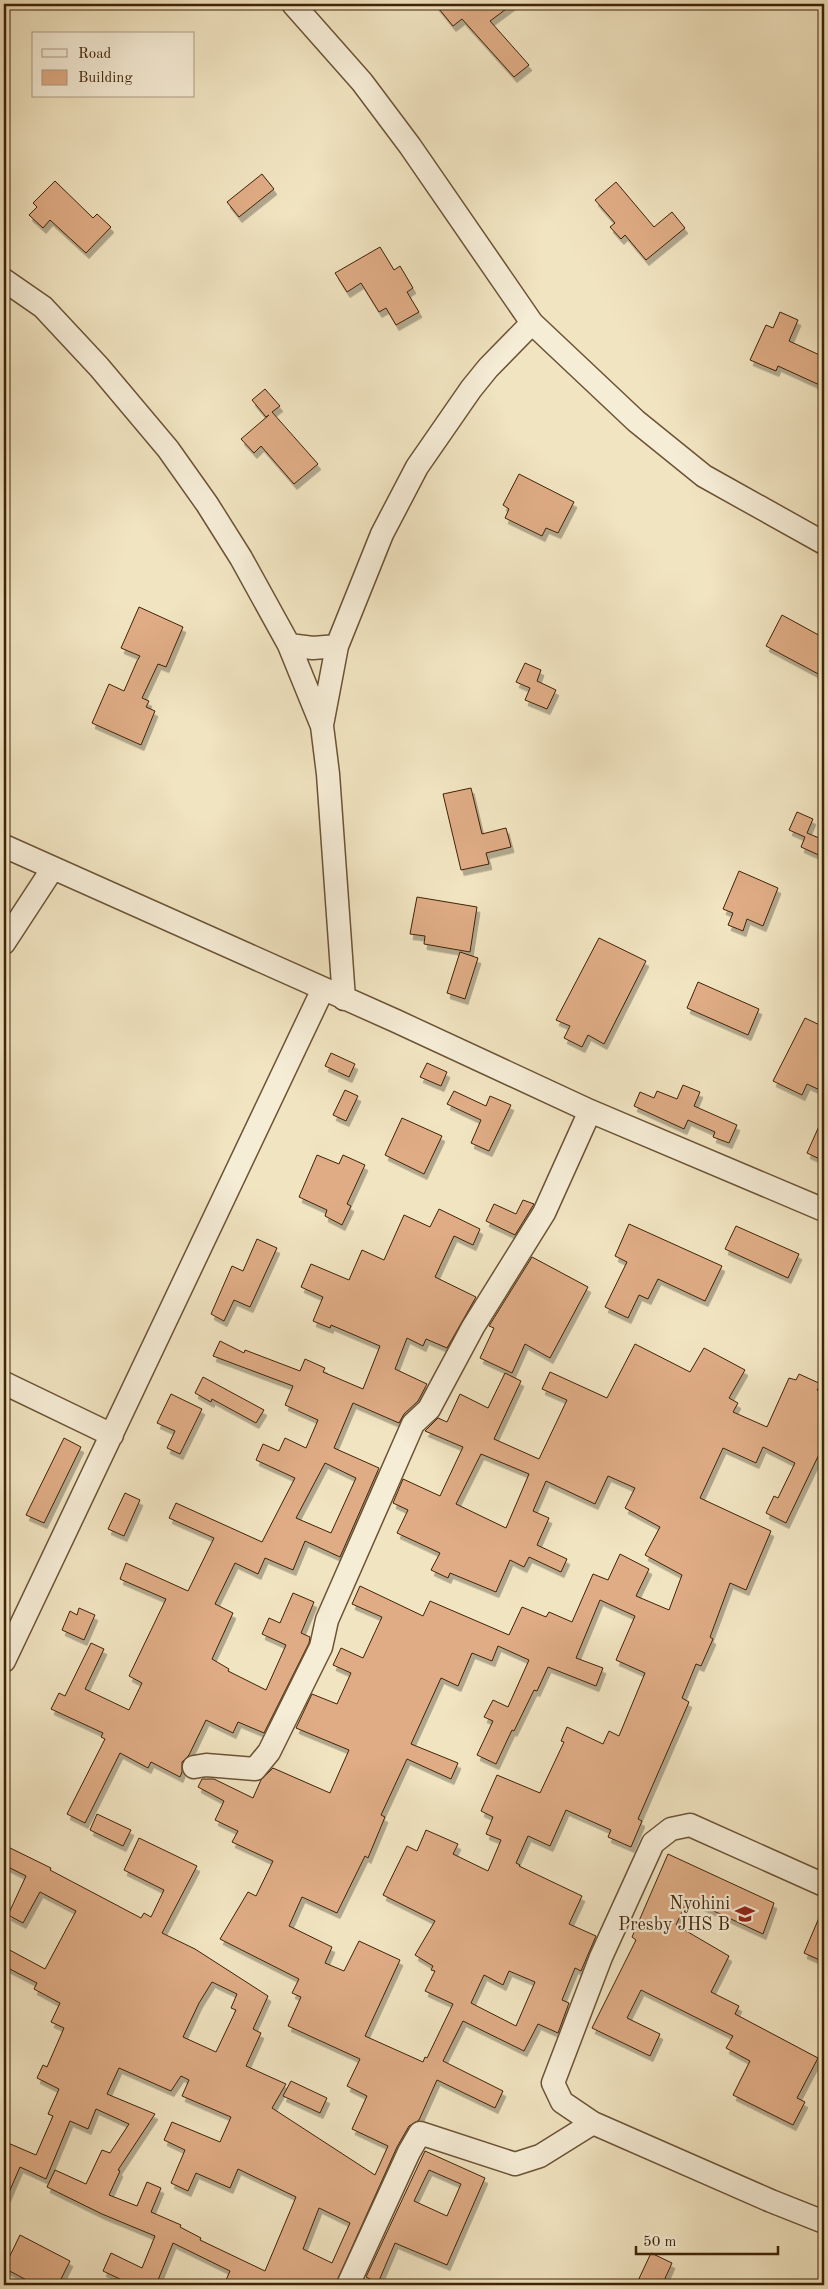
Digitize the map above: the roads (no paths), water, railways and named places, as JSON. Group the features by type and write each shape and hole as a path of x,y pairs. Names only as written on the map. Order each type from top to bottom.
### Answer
{"street":[{"path":"293,4 362,82 410,146 532,323 636,421 704,476 824,543"},
{"path":"4,280 43,307 100,367 168,449 222,527 289,644 322,726 330,791 344,998"},
{"path":"322,726 337,646 382,534 424,455 488,368 532,323"},
{"path":"289,644 313,648 337,646"},
{"path":"4,846 344,998 590,1111 824,1210"},
{"path":"4,943 53,868"},
{"path":"4,1662 323,989"},
{"path":"194,1767 255,1769 269,1752 321,1647 327,1620 413,1424 429,1409 473,1327 544,1214 590,1111"},
{"path":"4,1383 112,1435"},
{"path":"824,1885 690,1825 671,1828 653,1843 601,1957 553,2083 562,2102 593,2123 771,2201 824,2222"},
{"path":"348,2285 405,2160 420,2133 515,2164 540,2156 593,2123"}],"place":[{"name":"Nyohini Presby JHS B","path":"745,1914"}]}
